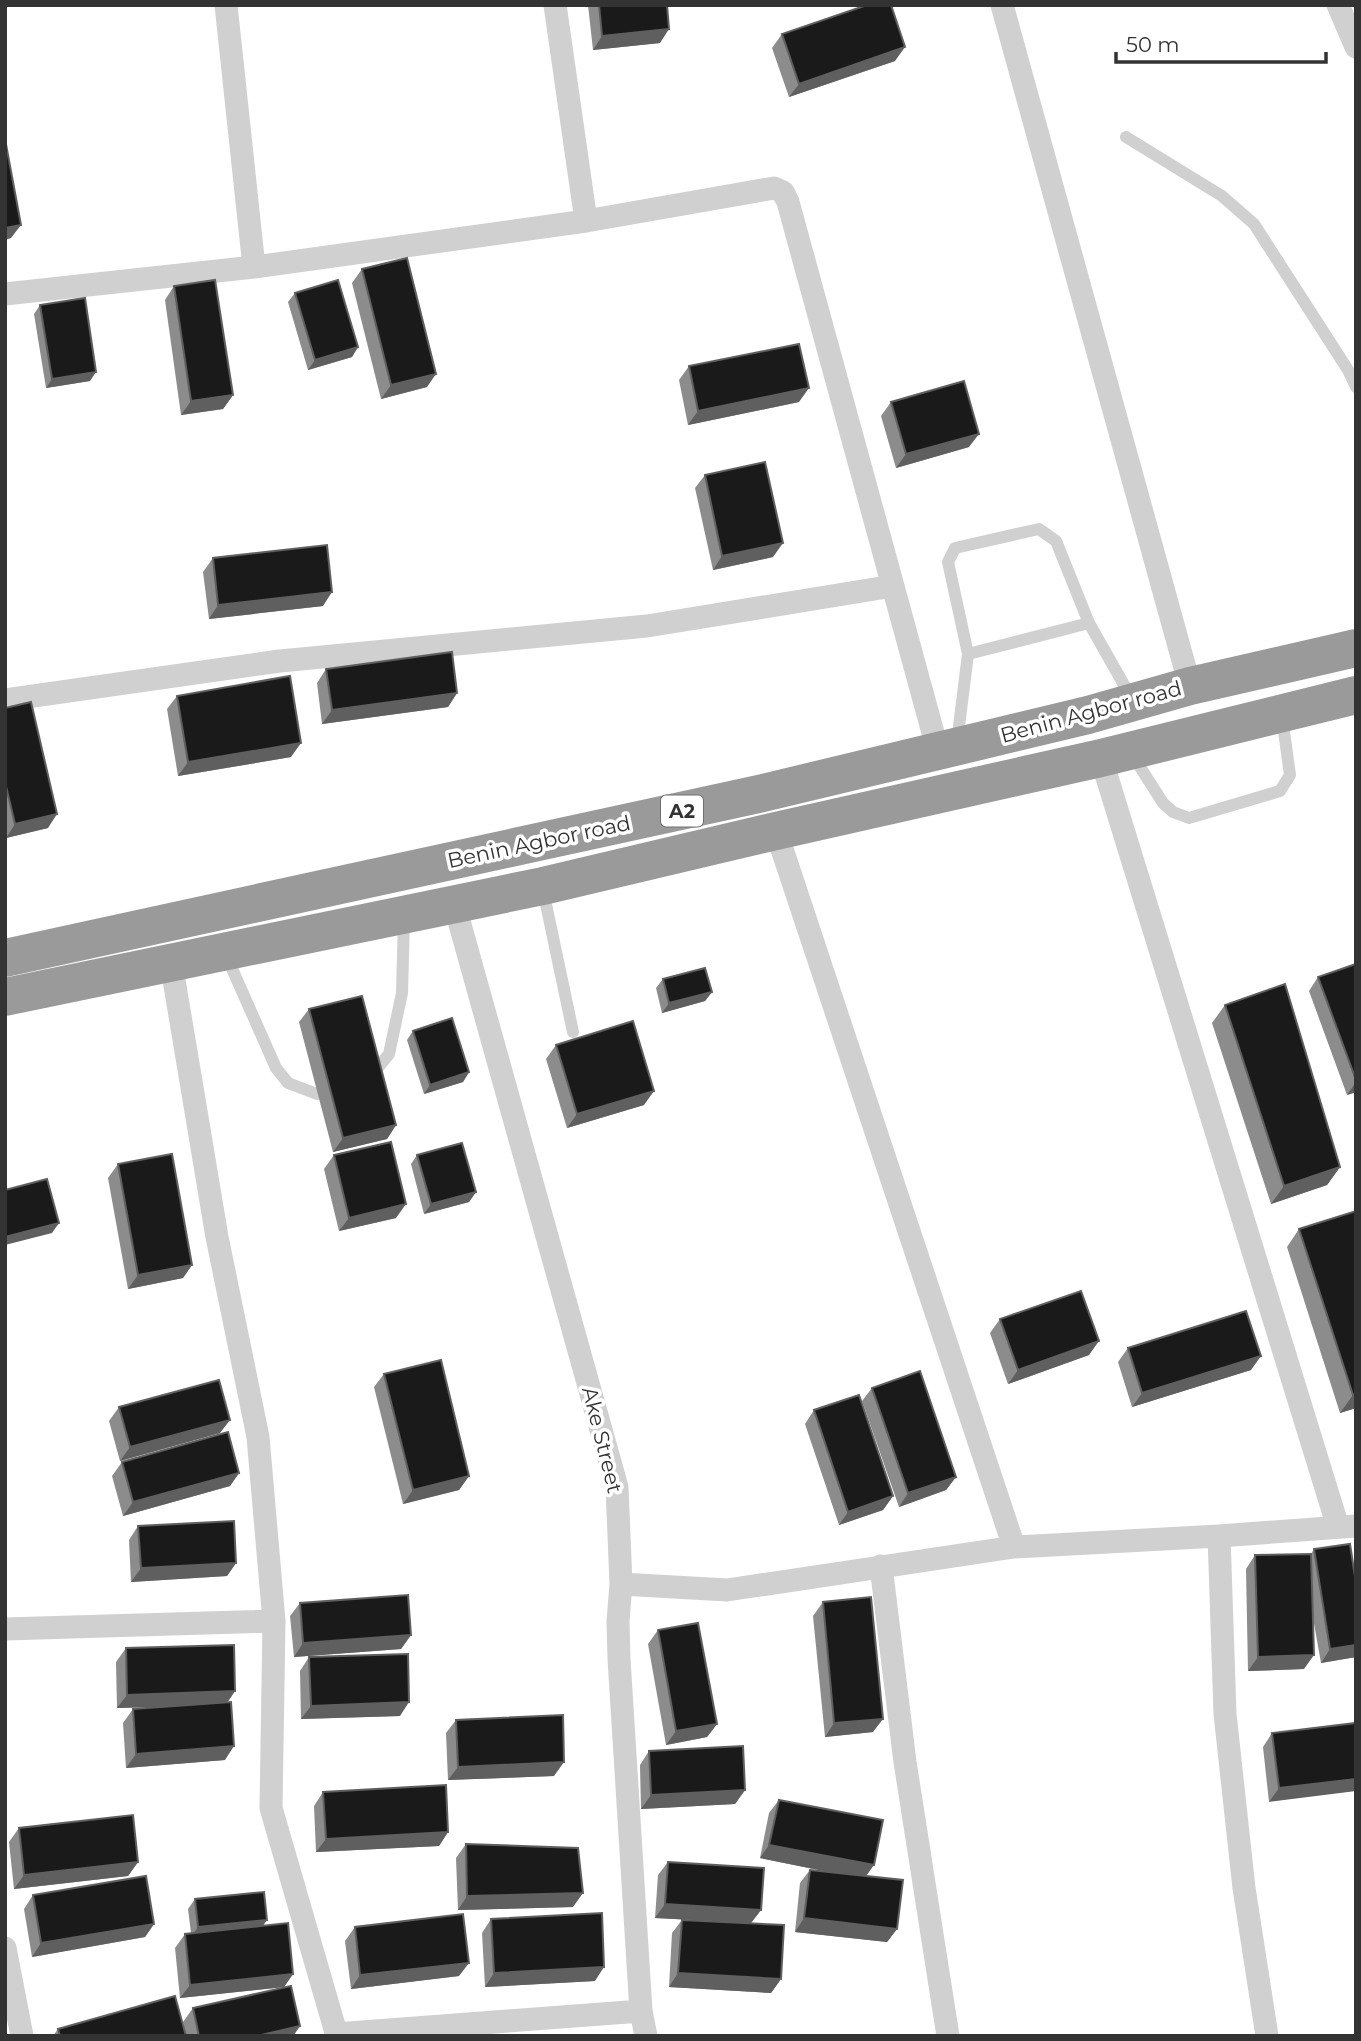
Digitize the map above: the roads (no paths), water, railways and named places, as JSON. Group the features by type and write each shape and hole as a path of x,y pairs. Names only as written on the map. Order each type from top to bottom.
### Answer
{"highway":[{"name":"Benin Agbor road","path":"5,958 750,796 1088,715 1191,686 1356,648"},
{"name":"Benin Agbor road","path":"5,997 542,886 1115,755 1356,695"}],"street":[{"path":"226,5 254,267"},
{"path":"555,5 586,221"},
{"path":"1002,5 1191,686"},
{"path":"1338,5 1356,47"},
{"path":"5,294 254,267 586,221 774,188 783,192 788,202 893,586 948,748"},
{"path":"5,700 280,661 647,626 893,586"},
{"path":"621,1584 727,1590 1014,1547 1347,1526 1115,755"},
{"path":"776,831 1014,1547"},
{"name":"Ake Street","path":"454,903 617,1487 621,1584 619,1659 641,2011 646,2036"},
{"path":"171,962 217,1237 258,1437 274,1621 271,1808 337,2035 641,2011"},
{"path":"1219,1536 1225,1714 1244,1888 1267,2036"},
{"path":"881,1566 905,1762 948,2036"},
{"path":"5,1629 274,1621"},
{"path":"5,1948 22,2036"}],"lane":[{"path":"1126,137 1222,196 1254,224 1348,370 1356,387"},
{"path":"948,748 968,654 948,562 954,548 1039,529 1056,541 1089,623 1133,702"},
{"path":"968,654 1089,623"},
{"path":"1115,755 1163,803 1189,818 1280,791 1290,775 1282,713"},
{"path":"542,886 573,1032"},
{"path":"370,1077 389,1054 392,1042 402,993 404,916"},
{"path":"225,953 276,1068 288,1083 317,1094"}]}
